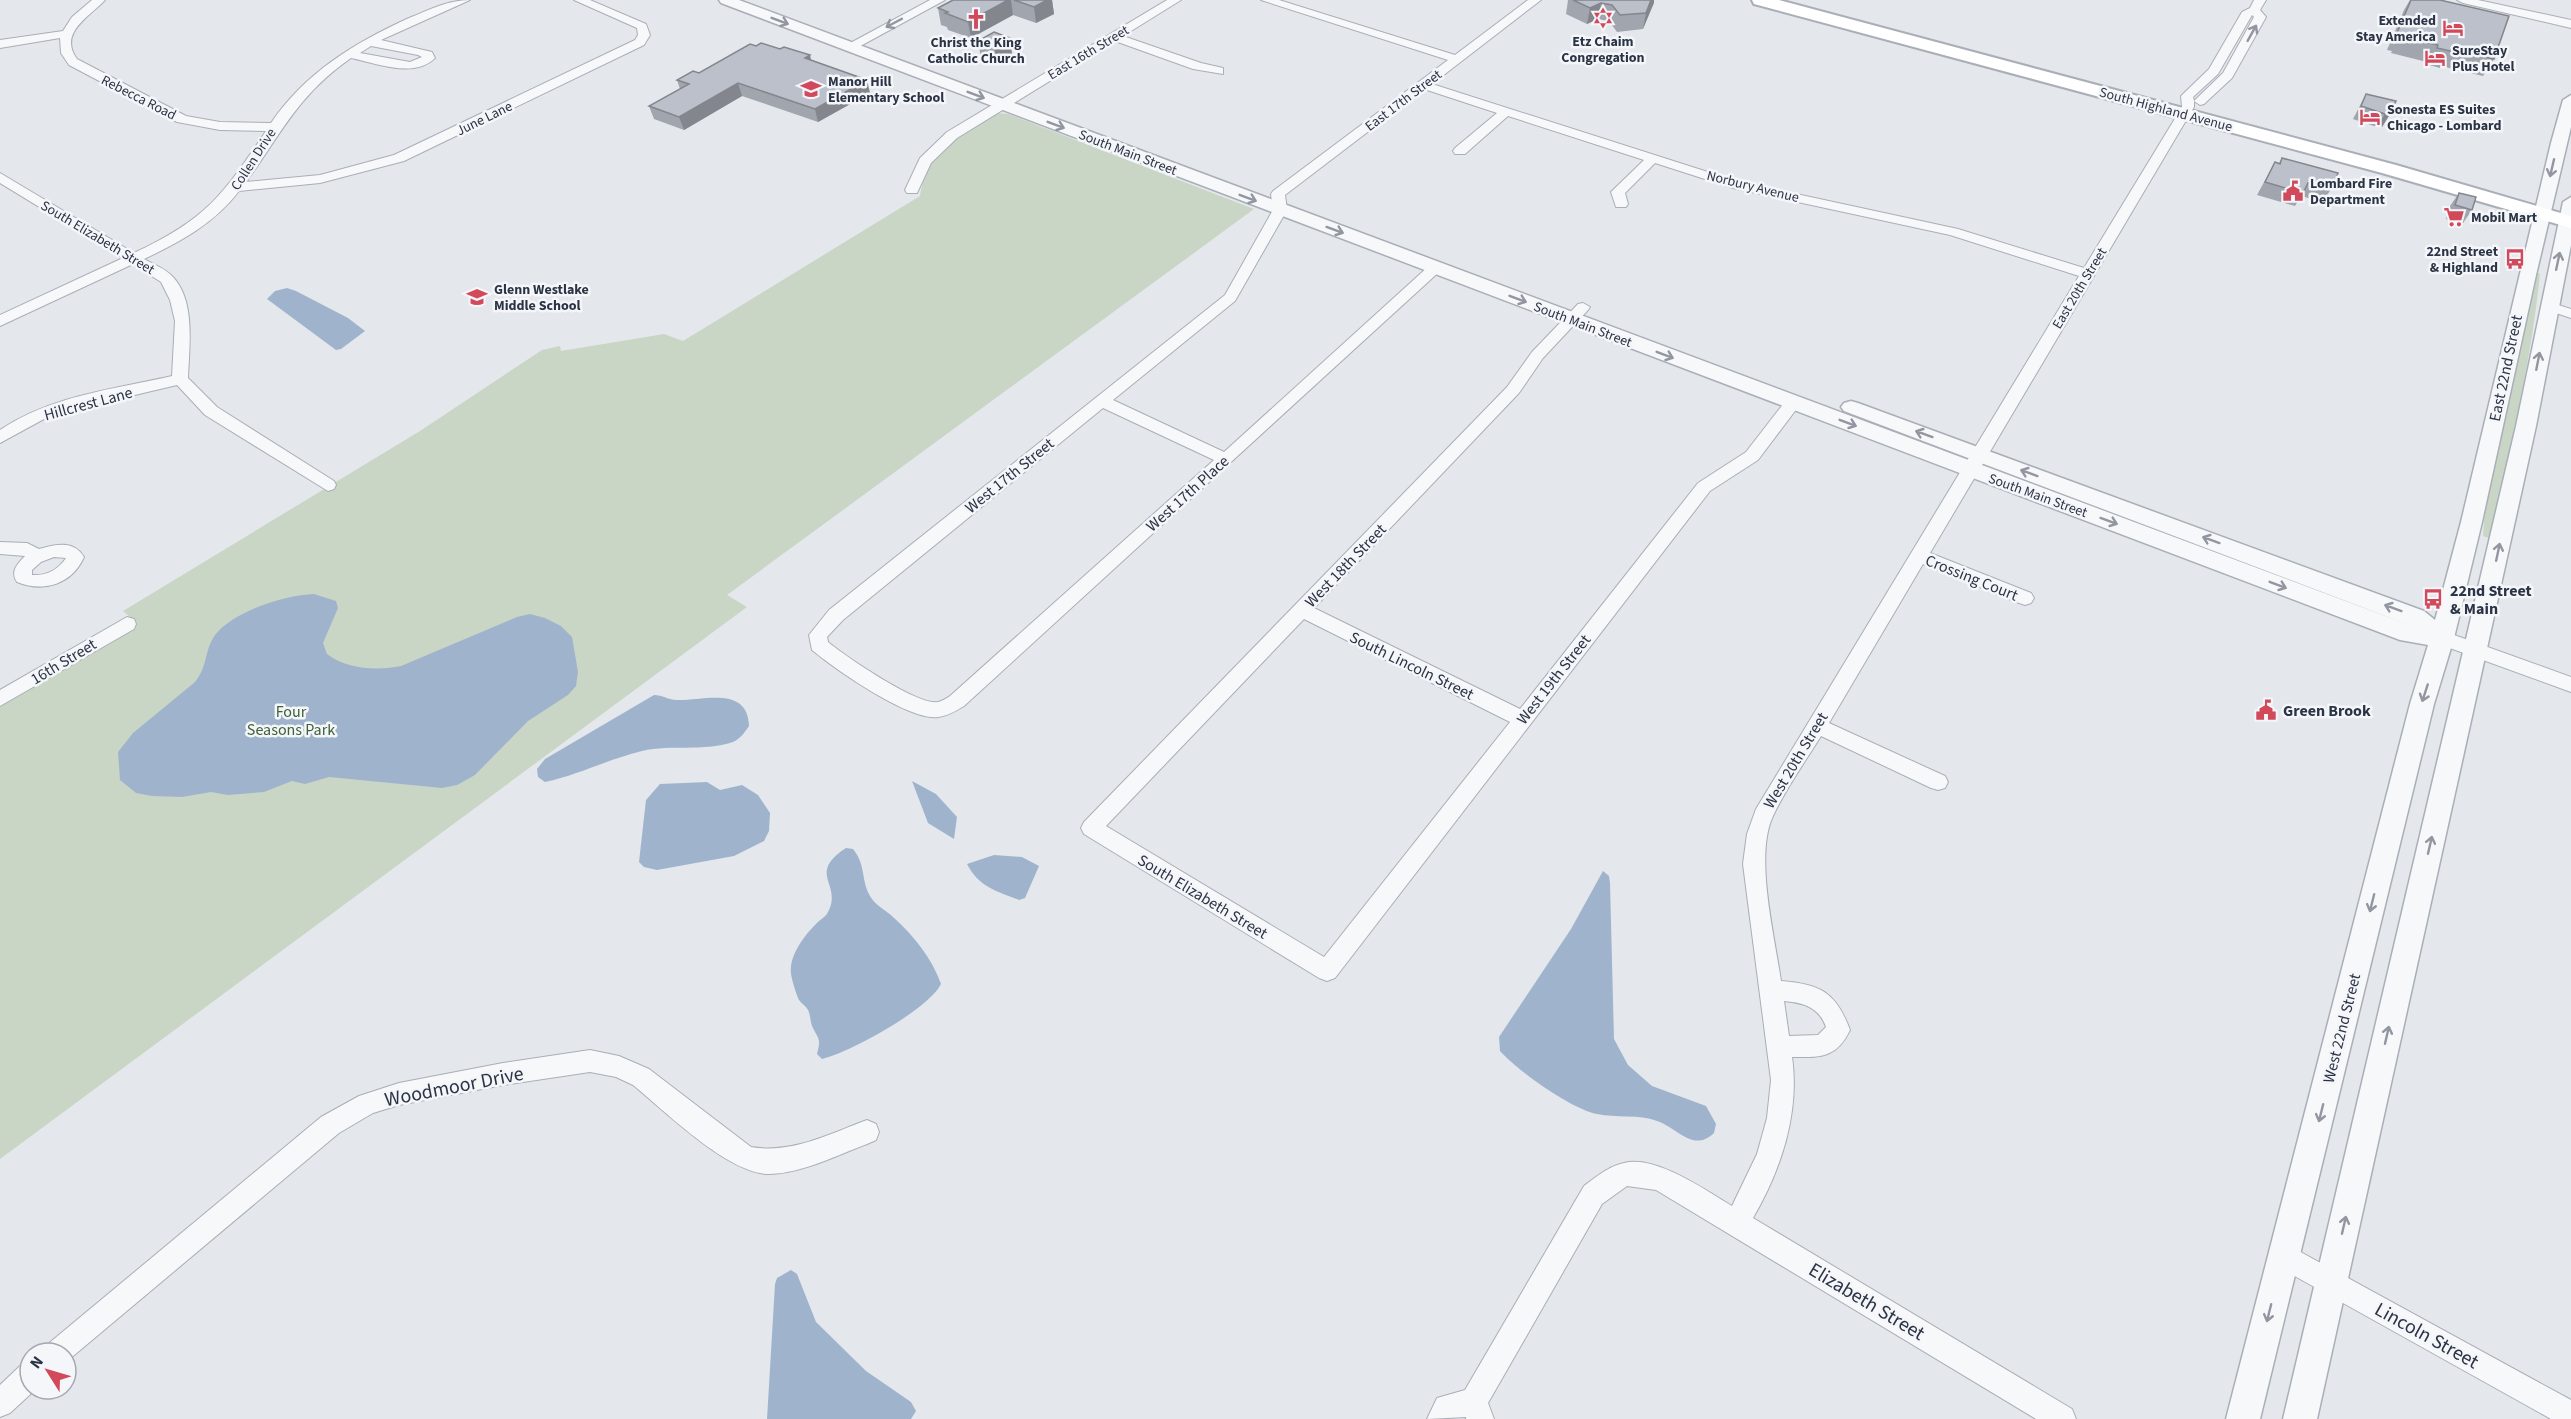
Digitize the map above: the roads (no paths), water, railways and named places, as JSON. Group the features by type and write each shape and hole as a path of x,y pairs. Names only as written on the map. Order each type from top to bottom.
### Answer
{"main road":[{"name":"South Highland Avenue","path":"1760,0 2185,110"},
{"name":"South Highland Avenue","path":"1793,0 2389,169 2570,212"}],"street":[{"path":"0,44 65,34 79,16 99,0"},
{"name":"Collen Drive","path":"0,321 176,237 206,218 237,187 255,162 274,127 303,90 350,54 403,24 464,0"},
{"name":"June Lane","path":"237,187 320,179 399,158 640,42 644,35 642,26 579,0"},
{"name":"South Main Street","path":"726,0 856,43 1975,462 2411,635 2443,638 2571,685"},
{"name":"South Main Street","path":"759,0 856,43"},
{"path":"856,43 939,0"},
{"name":"East 16th Street","path":"1009,100 1174,0"},
{"path":"1267,0 1457,59"},
{"name":"East 17th Street","path":"1279,202 1423,85 1535,0"},
{"path":"2463,0 2571,24"},
{"path":"2185,110 2200,101 2229,75 2260,17 2257,5 2246,14 2214,71 2229,75"},
{"name":"Rebecca Road","path":"65,34 64,48 73,62 173,116 206,125 274,127"},
{"path":"1114,37 1197,66 1219,71"},
{"path":"350,54 411,66 429,58 421,52 371,42"},
{"path":"2226,50 2240,54"},
{"name":"East 20th Street","path":"1975,462 2185,110 2187,96 2214,71"},
{"name":"Norbury Avenue","path":"1423,85 1733,184 1953,232 2087,274"},
{"path":"912,190 925,160 937,147 952,135 1009,100"},
{"name":"East 22nd Street","path":"2443,638 2505,377 2520,300 2571,100"},
{"path":"1460,151 1508,111"},
{"path":"1621,204 1618,192 1653,158"},
{"name":"South Elizabeth Street","path":"0,177 166,279 177,300 183,321 180,380"},
{"name":"South Main Street","path":"1279,202 1435,268 1577,313 1793,403 1975,462"},
{"name":"West 17th Street","path":"935,710 910,703 827,652 819,645 818,635 836,615 1230,298 1248,268 1279,202"},
{"name":"East 22nd Street","path":"2476,650 2526,426 2548,306 2570,212"},
{"name":"West 17th Place","path":"935,710 957,701 1435,268"},
{"path":"2548,306 2571,314"},
{"name":"West 18th Street","path":"1100,819 1514,390 1532,361 1577,313"},
{"path":"180,380 212,411 328,485"},
{"name":"Hillcrest Lane","path":"0,438 19,425 50,411 180,380"},
{"path":"1101,401 1225,459"},
{"name":"West 19th Street","path":"1328,971 1704,487 1752,456 1793,403"},
{"name":"West 20th Street","path":"1736,1222 1745,1209 1766,1162 1779,1125 1783,1080 1754,864 1756,834 1770,801 1975,462"},
{"path":"0,548 27,549 37,556"},
{"name":"Crossing Court","path":"1918,555 2025,598"},
{"name":"South Lincoln Street","path":"1302,610 1522,719"},
{"name":"16th Street","path":"0,699 127,624"},
{"name":"West 22nd Street","path":"2243,1419 2422,704 2443,638"},
{"path":"2300,1419 2476,650"},
{"path":"1815,725 1938,782"},
{"name":"South Elizabeth Street","path":"1100,819 1091,828 1328,971"},
{"path":"1771,990 1804,993 1820,999 1834,1014 1838,1030 1824,1046 1778,1047"},
{"name":"Woodmoor Drive","path":"71,1341 330,1125 367,1104 399,1094 503,1074 590,1061 620,1067 641,1077 729,1147 747,1158 769,1162 797,1158 867,1132"},
{"name":"Elizabeth Street","path":"1477,1410 1593,1195 1610,1181 1626,1174 1659,1178 2062,1419"},
{"name":"Lincoln Street","path":"2284,1256 2570,1416"},
{"path":"0,1402 18,1386"},
{"path":"1441,1419 1447,1408 1477,1410"}],"water":[{"path":"287,288 348,318 365,331 341,349 336,350 267,299 275,291"},
{"path":"314,594 336,601 338,608 323,643 327,654 343,663 362,668 401,666 517,617 530,614 561,626 572,637 578,672 576,686 568,695 528,721 475,775 457,785 442,788 329,777 305,784 292,781 264,792 228,795 211,792 182,797 136,793 120,780 118,752 133,733 195,682 215,635 224,626 247,612 275,601"},
{"path":"654,695 677,700 722,698 732,700 741,705 747,713 749,726 738,739 721,745 653,749 630,754 545,782 538,777 537,769 545,759"},
{"path":"912,781 936,794 957,817 954,839 928,823"},
{"path":"707,782 720,790 742,785 758,795 770,813 769,831 764,841 734,856 657,870 644,867 639,862 646,800 660,784"},
{"path":"846,848 853,849 857,855 868,893 872,899 901,924 915,940 933,965 941,984 934,994 921,1005 887,1029 822,1059 817,1054 819,1040 812,1026 809,1012 799,1000 791,975 791,967 792,960 802,941 828,912 832,894 827,872 828,865"},
{"path":"994,855 1022,857 1039,866 1025,898 1019,900 989,887 977,878 967,864"},
{"path":"1603,871 1609,876 1610,883 1614,1039 1628,1065 1652,1086 1706,1106 1716,1124 1714,1133 1706,1139 1692,1140 1665,1124 1650,1119 1586,1111 1546,1088 1519,1069 1500,1051 1499,1037 1571,929"},
{"path":"791,1270 797,1274 816,1322 866,1371 911,1402 916,1411 911,1419 767,1419 775,1284 777,1278"}],"place":[{"name":"Etz Chaim Congregation","path":"1603,18"},
{"name":"Christ the King Catholic Church","path":"976,19"},
{"name":"Extended Stay America","path":"2453,28"},
{"name":"SureStay Plus Hotel","path":"2435,58"},
{"name":"Manor Hill Elementary School","path":"811,89"},
{"name":"Sonesta ES Suites Chicago - Lombard","path":"2370,117"},
{"name":"Lombard Fire Department","path":"2293,191"},
{"name":"Mobil Mart","path":"2454,217"},
{"name":"22nd Street & Highland","path":"2515,259"},
{"name":"Glenn Westlake Middle School","path":"477,297"},
{"name":"22nd Street & Main","path":"2433,599"},
{"name":"Green Brook","path":"2266,710"}],"park label":[{"name":"Four Seasons Park","path":"291,720"}]}
